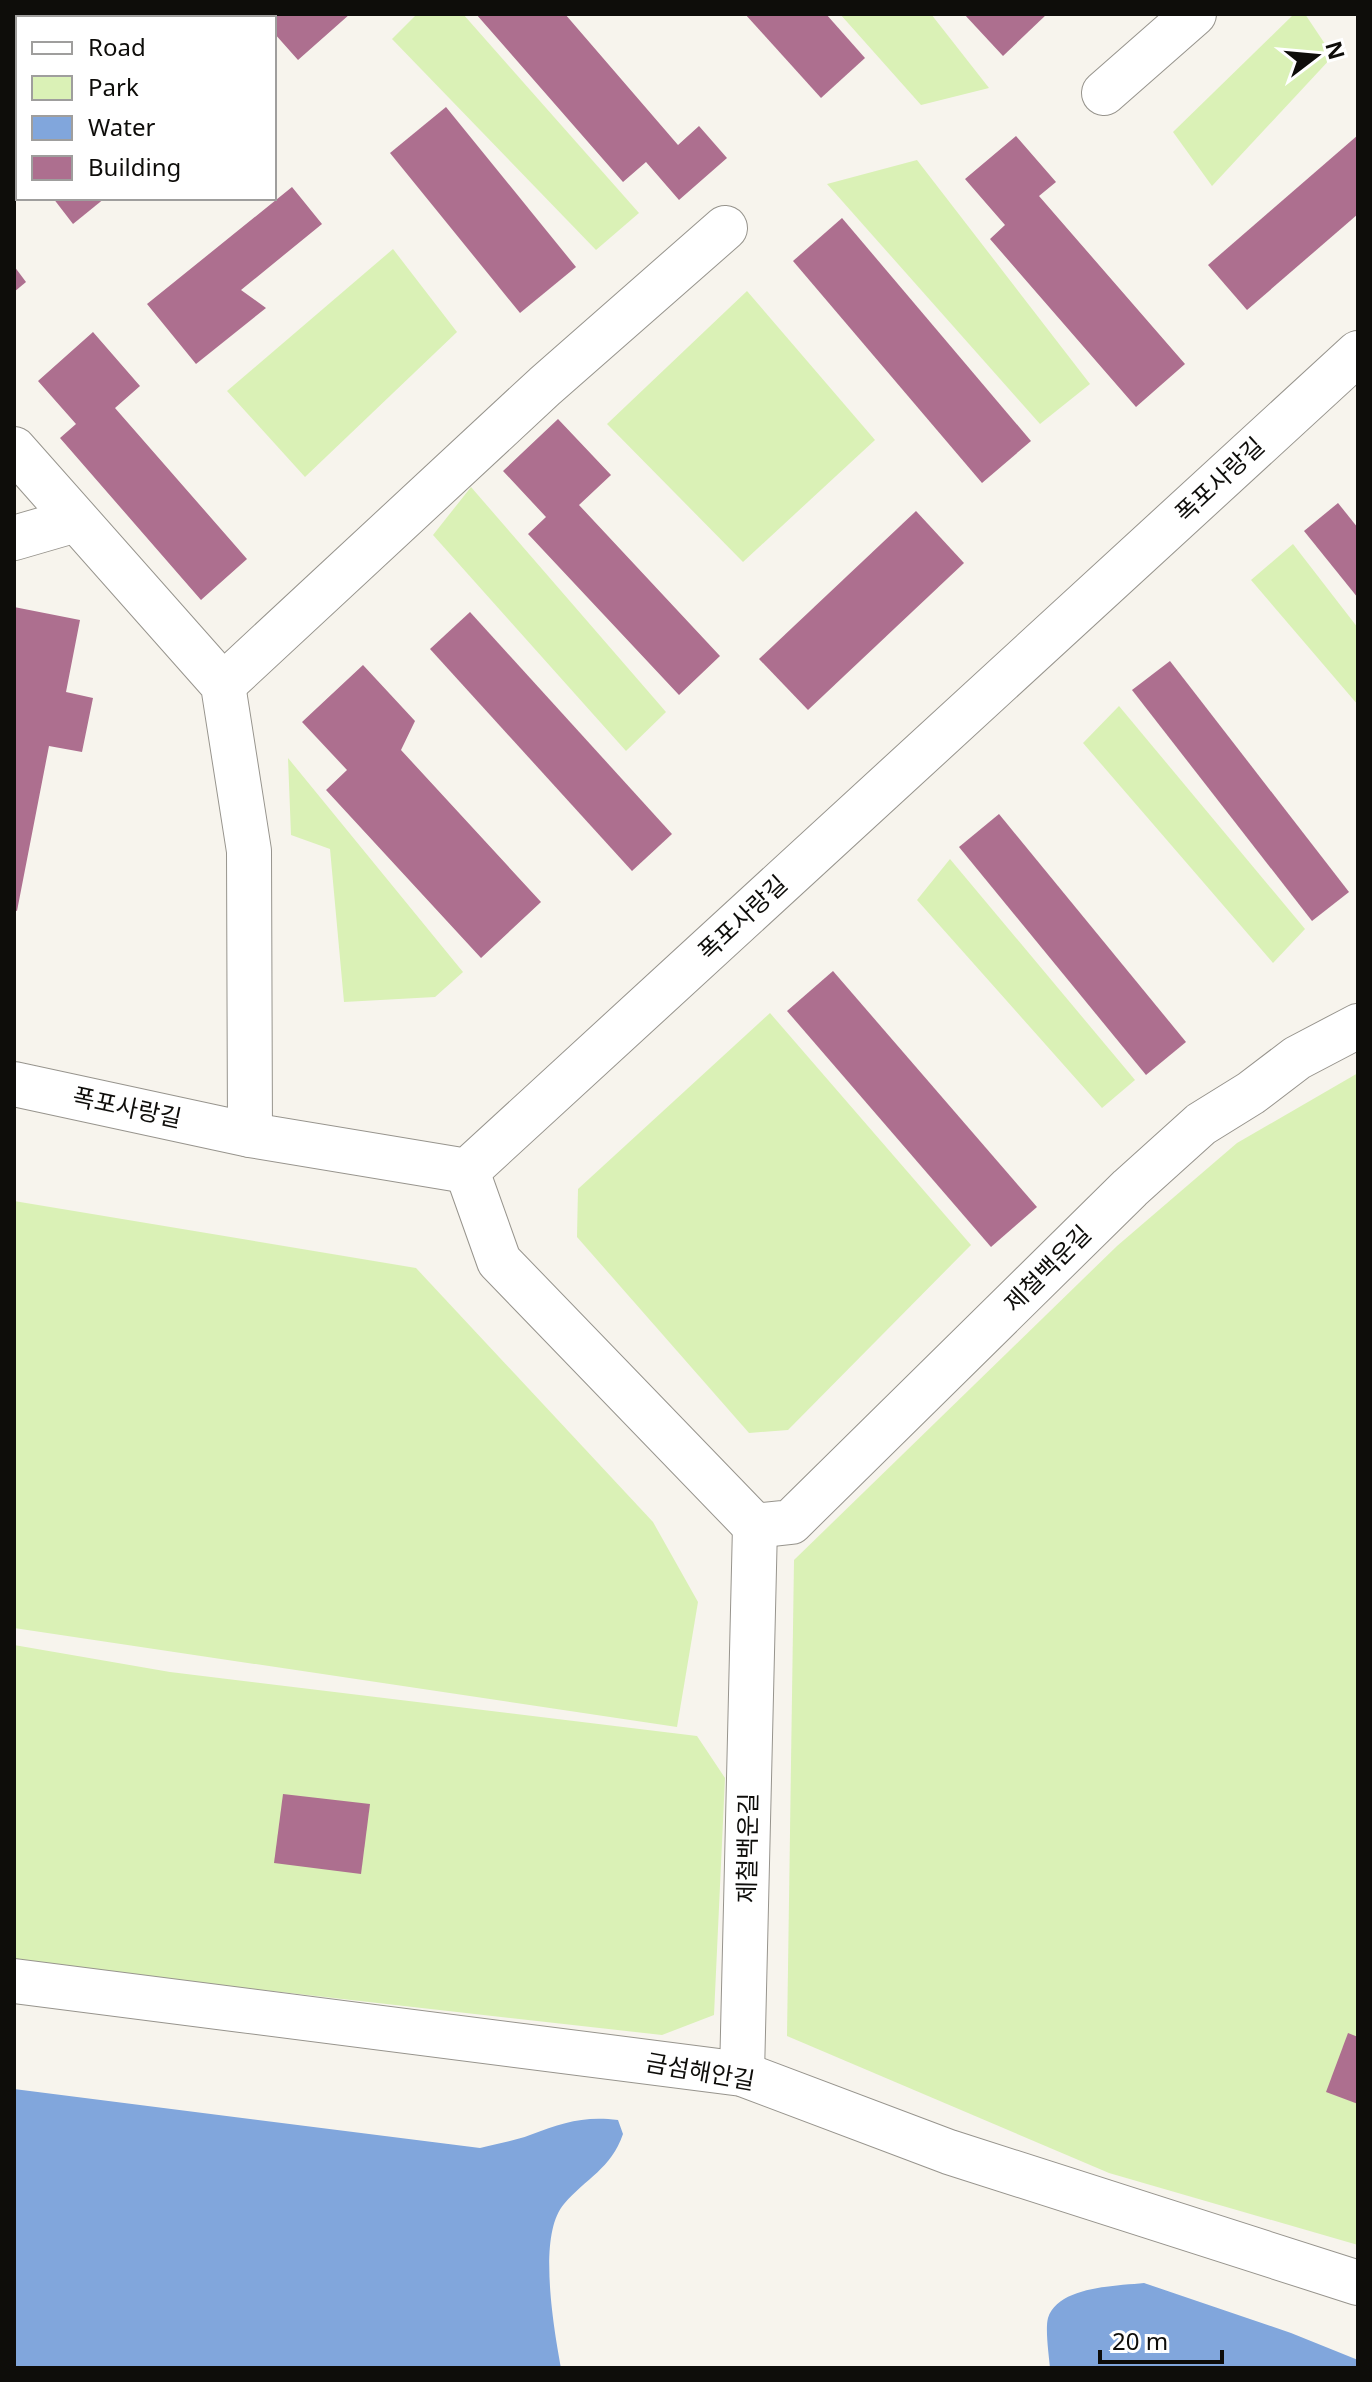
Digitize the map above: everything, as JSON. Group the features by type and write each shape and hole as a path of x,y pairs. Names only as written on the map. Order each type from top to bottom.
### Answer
{"street":[{"path":"1104,93 1194,14"},
{"path":"223,685 545,386 725,228"},
{"name":"폭포사랑길","path":"14,1084 250,1135 467,1171 1358,353"},
{"path":"14,449 223,685 249,851 250,1135"},
{"path":"14,538 76,520"},
{"name":"제철백운길","path":"742,2074 755,1526 791,1522 1130,1188 1201,1124 1251,1093 1297,1058 1358,1026"},
{"path":"467,1171 499,1261 755,1526"},
{"name":"금섬해안길","path":"14,1981 742,2074 949,2152 1358,2283"}],"green space":[{"path":"417,14 463,14 639,213 596,250 392,39"},
{"path":"840,14 931,14 989,88 921,105"},
{"path":"1294,14 1305,14 1333,56 1212,186 1173,132"},
{"path":"917,160 1090,384 1040,424 827,184"},
{"path":"393,249 457,332 305,477 227,391"},
{"path":"747,291 875,440 743,562 607,424"},
{"path":"471,487 666,712 626,751 433,535"},
{"path":"1293,544 1358,628 1358,705 1251,580"},
{"path":"1119,706 1305,929 1273,963 1083,743"},
{"path":"288,758 463,972 435,997 344,1002 330,849 291,835"},
{"path":"950,859 1135,1080 1102,1108 917,900"},
{"path":"770,1013 971,1245 788,1430 749,1433 577,1237 578,1189"},
{"path":"1358,1073 1358,2245 1109,2173 787,2036 794,1560 1117,1246 1237,1143"},
{"path":"14,1201 416,1268 653,1522 698,1602 677,1727 14,1628"},
{"path":"14,1645 170,1672 697,1736 725,1778 714,2015 662,2035 14,1962"}],"water":[{"path":"14,2089 480,2148 573,2122 618,2120 623,2134 618,2146 605,2165 564,2204 551,2237 550,2283 561,2368 14,2368"},
{"path":"1144,2283 1291,2333 1358,2360 1358,2368 1050,2368 1047,2323 1054,2307 1063,2299 1090,2290"}],"building":[{"path":"257,14 350,14 298,60 276,35 276,16"},
{"path":"476,14 565,14 678,145 699,126 727,158 679,200 646,162 623,182"},
{"path":"745,14 826,14 865,58 821,98"},
{"path":"964,14 1047,14 1003,56"},
{"path":"446,107 576,267 520,313 390,153"},
{"path":"1358,135 1358,214 1247,310 1208,265"},
{"path":"1016,136 1056,182 1039,196 1185,364 1136,407 990,239 1005,225 965,179"},
{"path":"292,187 322,224 241,290 266,308 196,364 147,304"},
{"path":"55,200 103,200 73,224"},
{"path":"842,218 1031,441 982,483 793,261"},
{"path":"14,266 26,282 14,292"},
{"path":"93,332 140,386 115,408 247,559 201,600 60,438 76,424 38,381"},
{"path":"558,419 611,475 579,505 720,656 679,695 528,534 546,517 503,471"},
{"path":"1338,503 1358,528 1358,598 1304,531"},
{"path":"916,511 964,563 808,710 759,659"},
{"path":"14,607 80,620 66,692 93,698 82,752 49,746 17,911 14,910"},
{"path":"470,612 672,834 632,871 430,649"},
{"path":"1170,661 1349,892 1312,921 1132,690"},
{"path":"363,665 415,721 401,750 541,902 481,958 326,790 347,770 302,722"},
{"path":"999,814 1186,1042 1146,1075 959,847"},
{"path":"833,971 1037,1207 991,1247 787,1011"},
{"path":"283,1794 370,1804 361,1874 274,1863"},
{"path":"1348,2033 1358,2037 1358,2104 1326,2092"}]}
